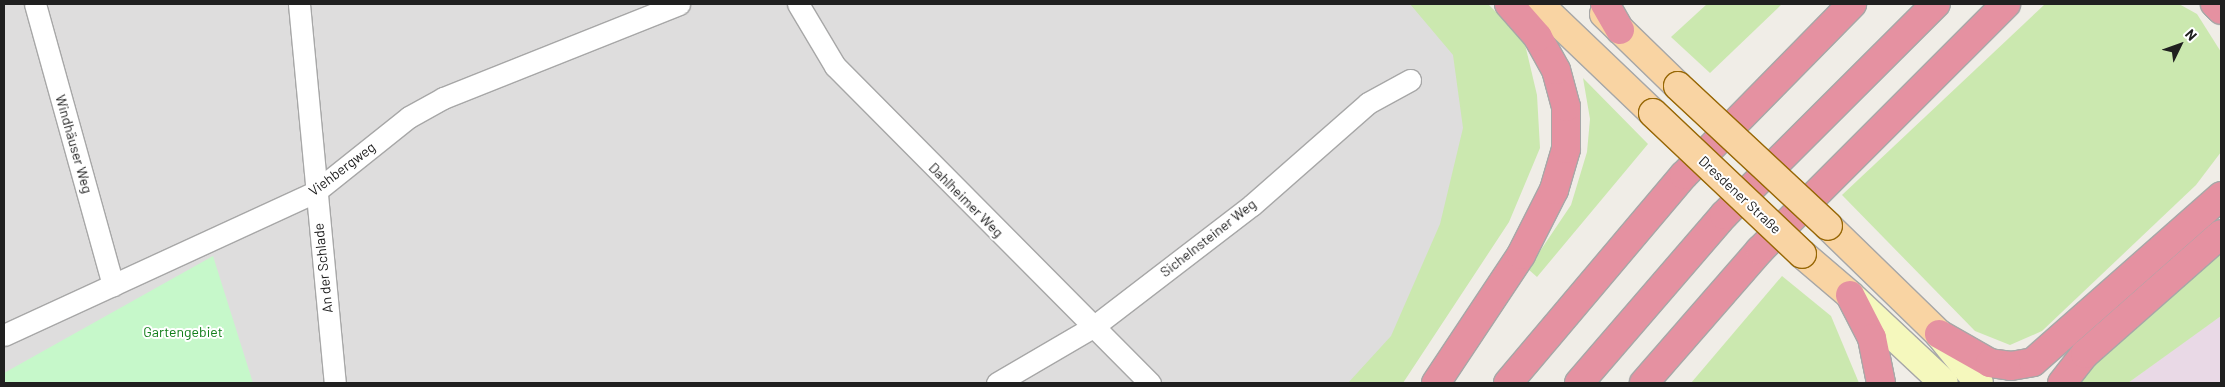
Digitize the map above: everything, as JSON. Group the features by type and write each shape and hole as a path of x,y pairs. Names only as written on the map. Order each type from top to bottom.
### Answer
{"highway":[{"path":"1436,383 1521,255 1554,190 1566,149 1566,106 1556,70 1538,37 1508,4"},
{"path":"1604,4 1620,30"},
{"path":"1508,383 1608,261 1781,72 1836,4"},
{"path":"1781,72 1852,4"},
{"path":"1579,383 1724,215 1936,4"},
{"path":"2215,4 2221,10"},
{"path":"1644,383 1760,250 2006,5"},
{"path":"1939,334 1990,363 2011,366 2033,362 2221,196"},
{"path":"2062,383 2085,354 2221,234"},
{"path":"1850,295 1872,338 1881,383"}],"main road":[{"name":"Dresdener Straße","path":"1539,4 1802,254 1850,295 1944,383"},
{"path":"1594,4 1939,334 1979,383"}],"street":[{"name":"Windhäuser Weg","path":"35,4 113,284"},
{"name":"An der Schlade","path":"299,4 315,192 335,383"},
{"name":"Viehbergweg","path":"4,335 315,192 408,117 444,98 679,4"},
{"name":"Dahlheimer Weg","path":"798,4 835,66 1150,383"},
{"name":"Sichelnsteiner Weg","path":"997,383 1093,327 1252,205 1368,103 1410,80"}],"shaded area":[{"path":"4,4 1439,4 1517,98 1461,228 1364,383 4,383"},
{"path":"2221,316 2221,383 2128,383 2189,338"}],"green space":[{"path":"1410,4 1488,4 1524,40 1537,95 1540,148 1509,222 1403,383 1348,383 1391,336 1440,224 1463,128 1453,55"},
{"path":"1707,4 1782,4 1710,73 1671,37"},
{"path":"2179,4 2197,14 2221,52 2221,152 2196,185 2042,331 2010,345 1975,331 1842,195 2044,5"},
{"path":"1583,78 1648,144 1537,277 1528,269 1571,205 1587,152 1590,119"},
{"path":"2221,251 2221,316 2128,383 2078,383 2086,369"},
{"name":"Gartengebiet","path":"213,256 253,383 4,383 4,373"},
{"path":"1782,276 1831,316 1859,383 1691,383"}]}
